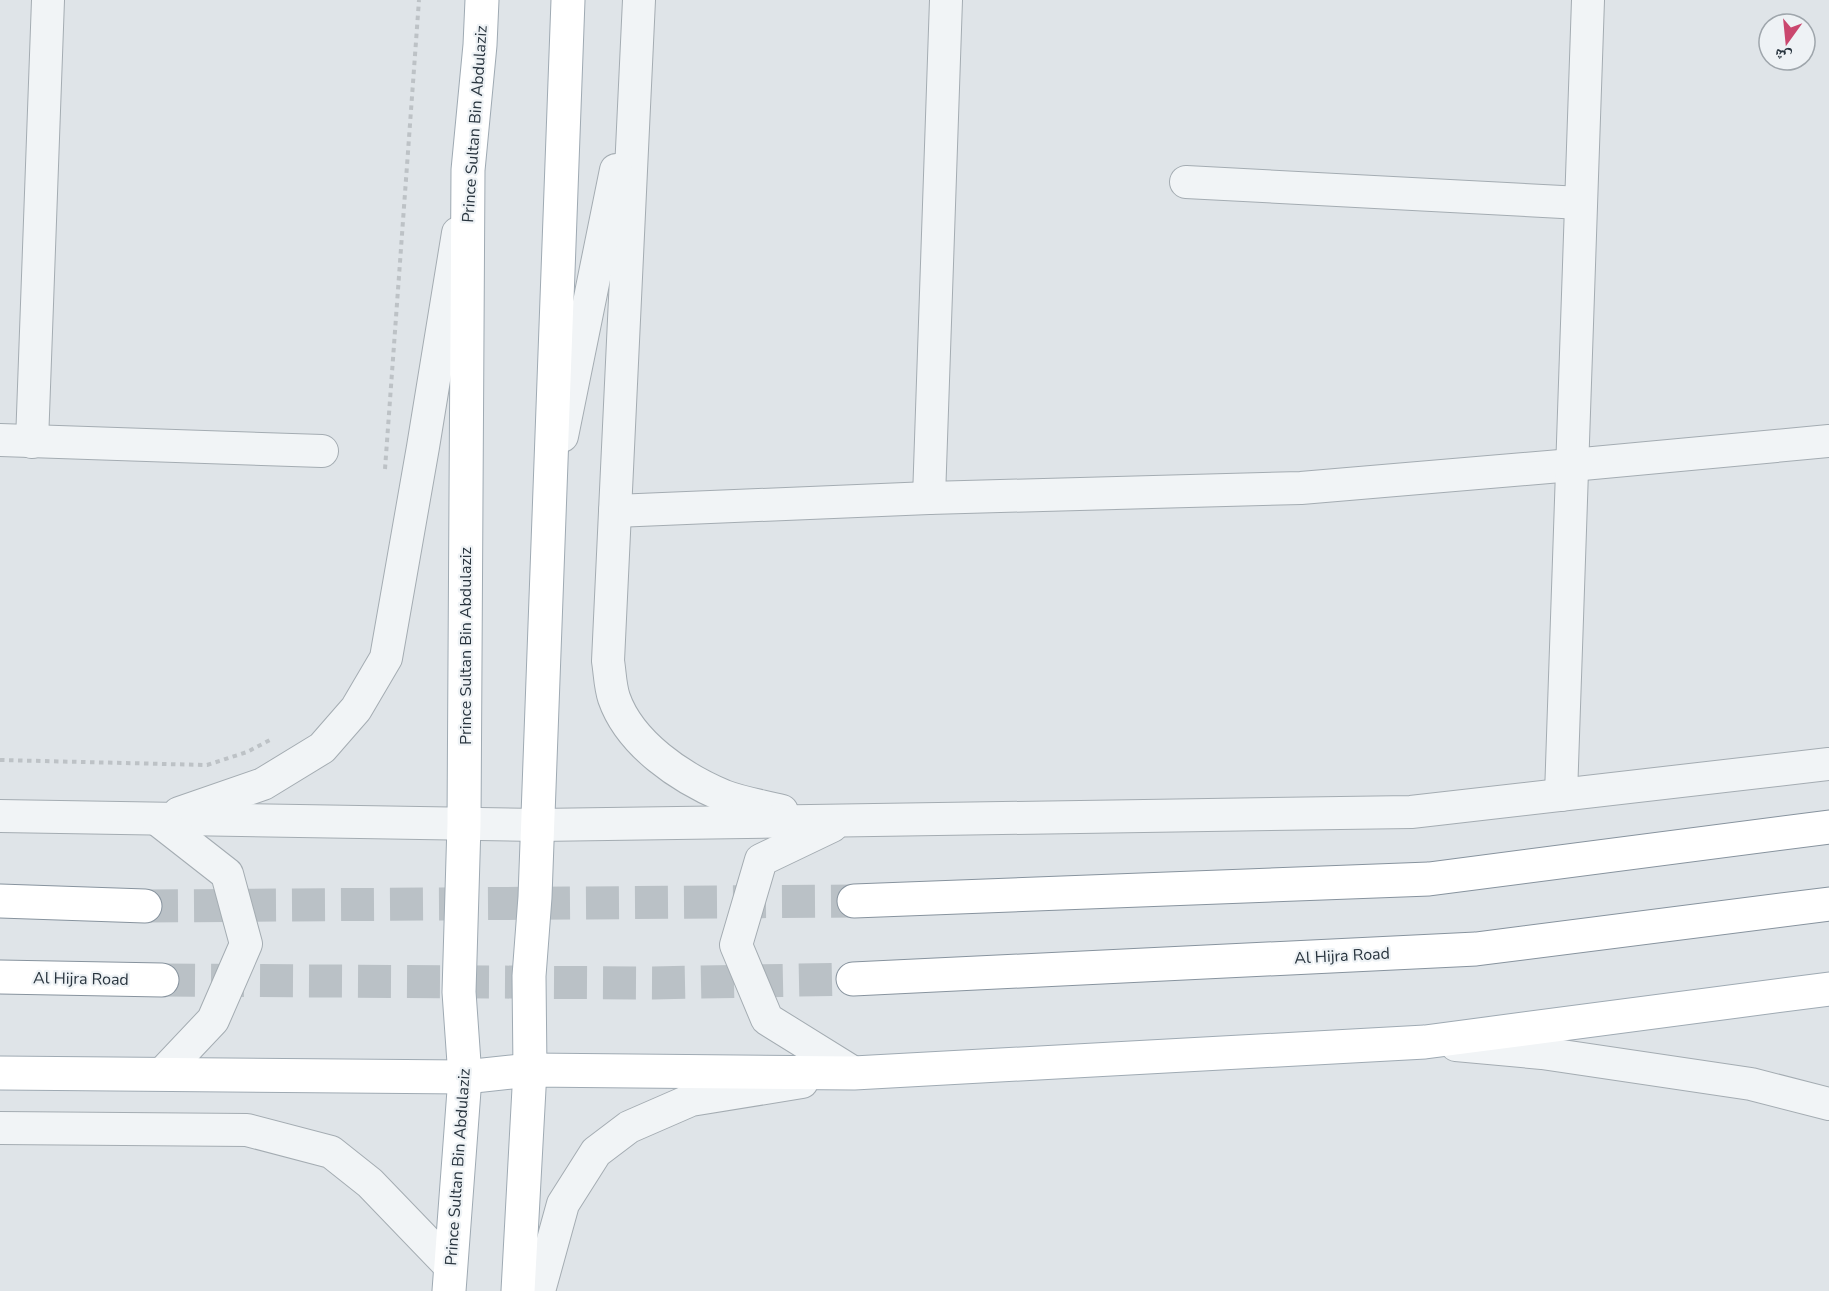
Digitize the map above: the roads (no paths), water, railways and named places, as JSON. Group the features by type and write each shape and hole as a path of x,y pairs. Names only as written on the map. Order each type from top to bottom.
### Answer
{"main road":[{"name":"Prince Sultan Bin Abdulaziz","path":"450,1279 465,1077 459,992 464,824 468,170 482,0"},
{"path":"518,1291 530,1070 529,976 538,825 568,0"},
{"path":"854,901 1429,879 1829,827"},
{"path":"0,901 145,906"},
{"name":"Al Hijra Road","path":"854,979 1476,949 1829,904"},
{"name":"Al Hijra Road","path":"0,977 162,980"},
{"path":"0,1073 465,1077 530,1070 854,1073 1425,1042 1829,990"}],"street":[{"path":"32,442 48,0"},
{"path":"639,0 608,661 614,698 632,731 659,758 691,780 726,797 833,822"},
{"path":"929,498 946,0"},
{"path":"1561,795 1588,0"},
{"path":"549,495 636,69"},
{"path":"158,820 263,783 322,748 356,709 386,658 468,170"},
{"path":"1186,182 1581,203"},
{"path":"0,440 322,452"},
{"path":"615,511 929,498 1301,488 1829,441"},
{"path":"0,816 538,825 1411,812 1829,764"},
{"path":"158,820 227,874 246,944 213,1020 162,1074"},
{"path":"833,822 761,860 736,945 767,1019 854,1073"},
{"path":"1425,1042 1542,1053 1751,1084 1829,1104"},
{"path":"539,1291 563,1204 596,1152 629,1127 691,1100 854,1073"},
{"path":"0,1128 247,1130 331,1152 370,1183 450,1279"}],"tunnel":[{"path":"145,906 854,901"},
{"path":"162,980 653,983 853,979"}]}
